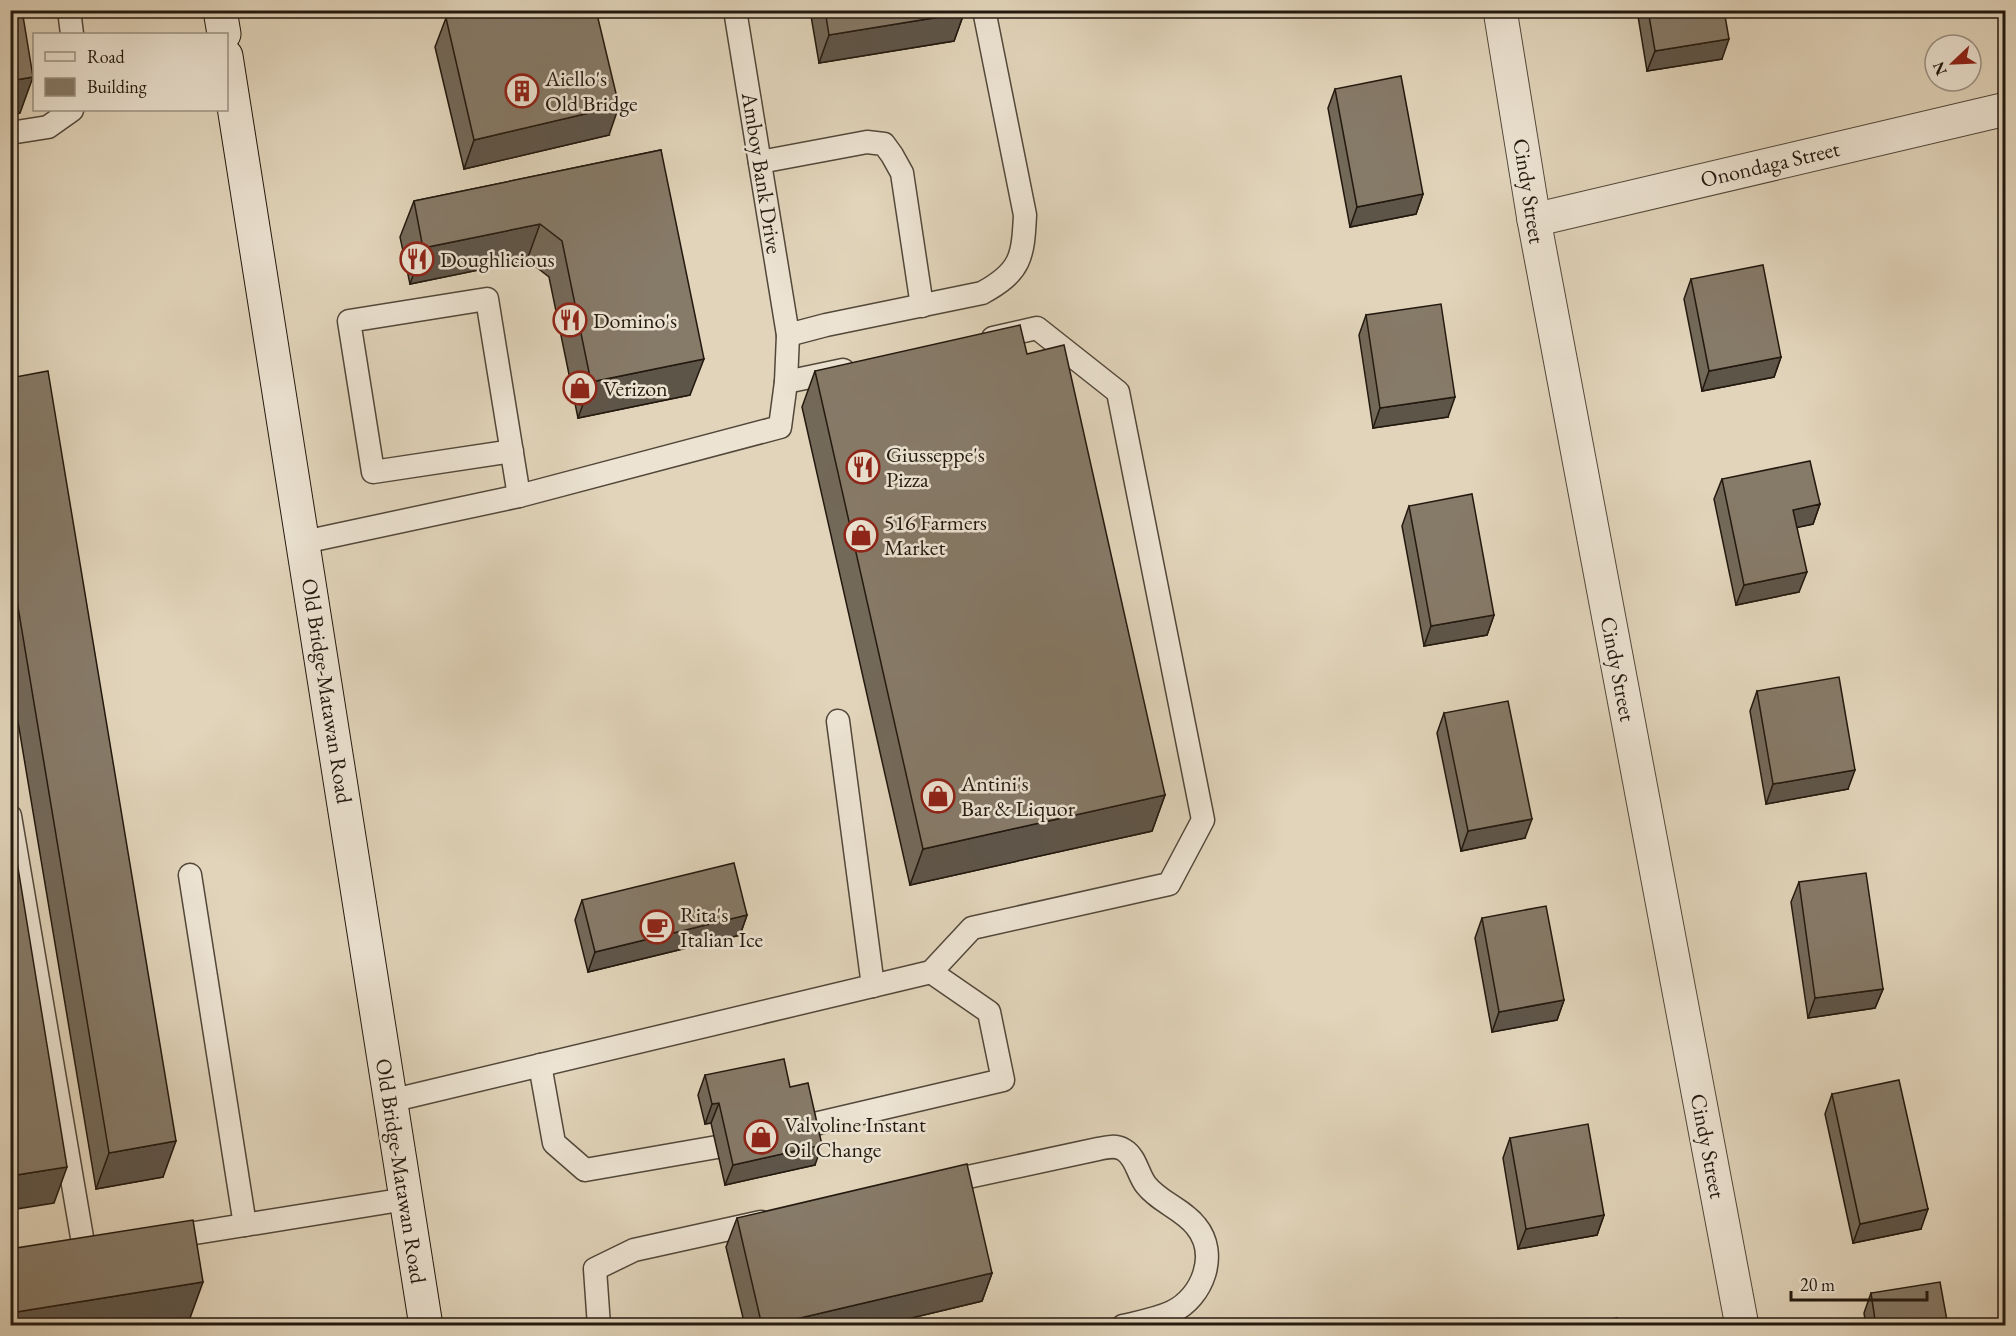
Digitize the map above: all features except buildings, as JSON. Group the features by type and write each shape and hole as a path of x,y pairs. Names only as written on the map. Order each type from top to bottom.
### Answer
{"street":[{"name":"Old Bridge-Matawan Road","path":"220,10 223,33"},
{"name":"Cindy Street","path":"1500,10 1533,220 1742,1326"},
{"name":"Old Bridge-Matawan Road","path":"228,67 426,1326"},
{"name":"Onondaga Street","path":"1533,220 2006,109"}],"lane":[{"path":"69,10 72,33"},
{"name":"Amboy Bank Drive","path":"519,496 780,427 786,382 788,335 735,10"},
{"path":"788,335 982,293 1002,282 1016,264 1023,248 1025,215 984,10"},
{"path":"10,133 48,127 71,111"},
{"path":"760,162 867,142 884,144 902,173 922,306"},
{"path":"304,542 519,496 512,451 487,299 349,321 373,472 512,451"},
{"path":"390,1101 931,972 972,928 1169,884 1203,820 1118,392 1037,328 969,343"},
{"path":"786,382 866,365"},
{"path":"838,721 873,986"},
{"path":"10,816 84,1249"},
{"path":"190,876 245,1225"},
{"path":"806,1126 1003,1080 989,1012 931,972"},
{"path":"540,1065 554,1143 585,1170 717,1147"},
{"path":"924,1187 1114,1146 1126,1150 1146,1185 1196,1226 1205,1245 1207,1264 1202,1281 1191,1300 1157,1318 1123,1326"},
{"path":"138,1241 406,1199"},
{"path":"600,1326 595,1269 634,1250 785,1217"}],"place":[{"name":"Aiello's Old Bridge","path":"522,91"},
{"name":"Doughlicious","path":"417,259"},
{"name":"Domino's","path":"570,320"},
{"name":"Verizon","path":"580,388"},
{"name":"Giusseppe's Pizza","path":"863,467"},
{"name":"516 Farmers Market","path":"861,535"},
{"name":"Antini's Bar & Liquor","path":"938,796"},
{"name":"Rita's Italian Ice","path":"657,927"},
{"name":"Valvoline Instant Oil Change","path":"761,1137"}]}
